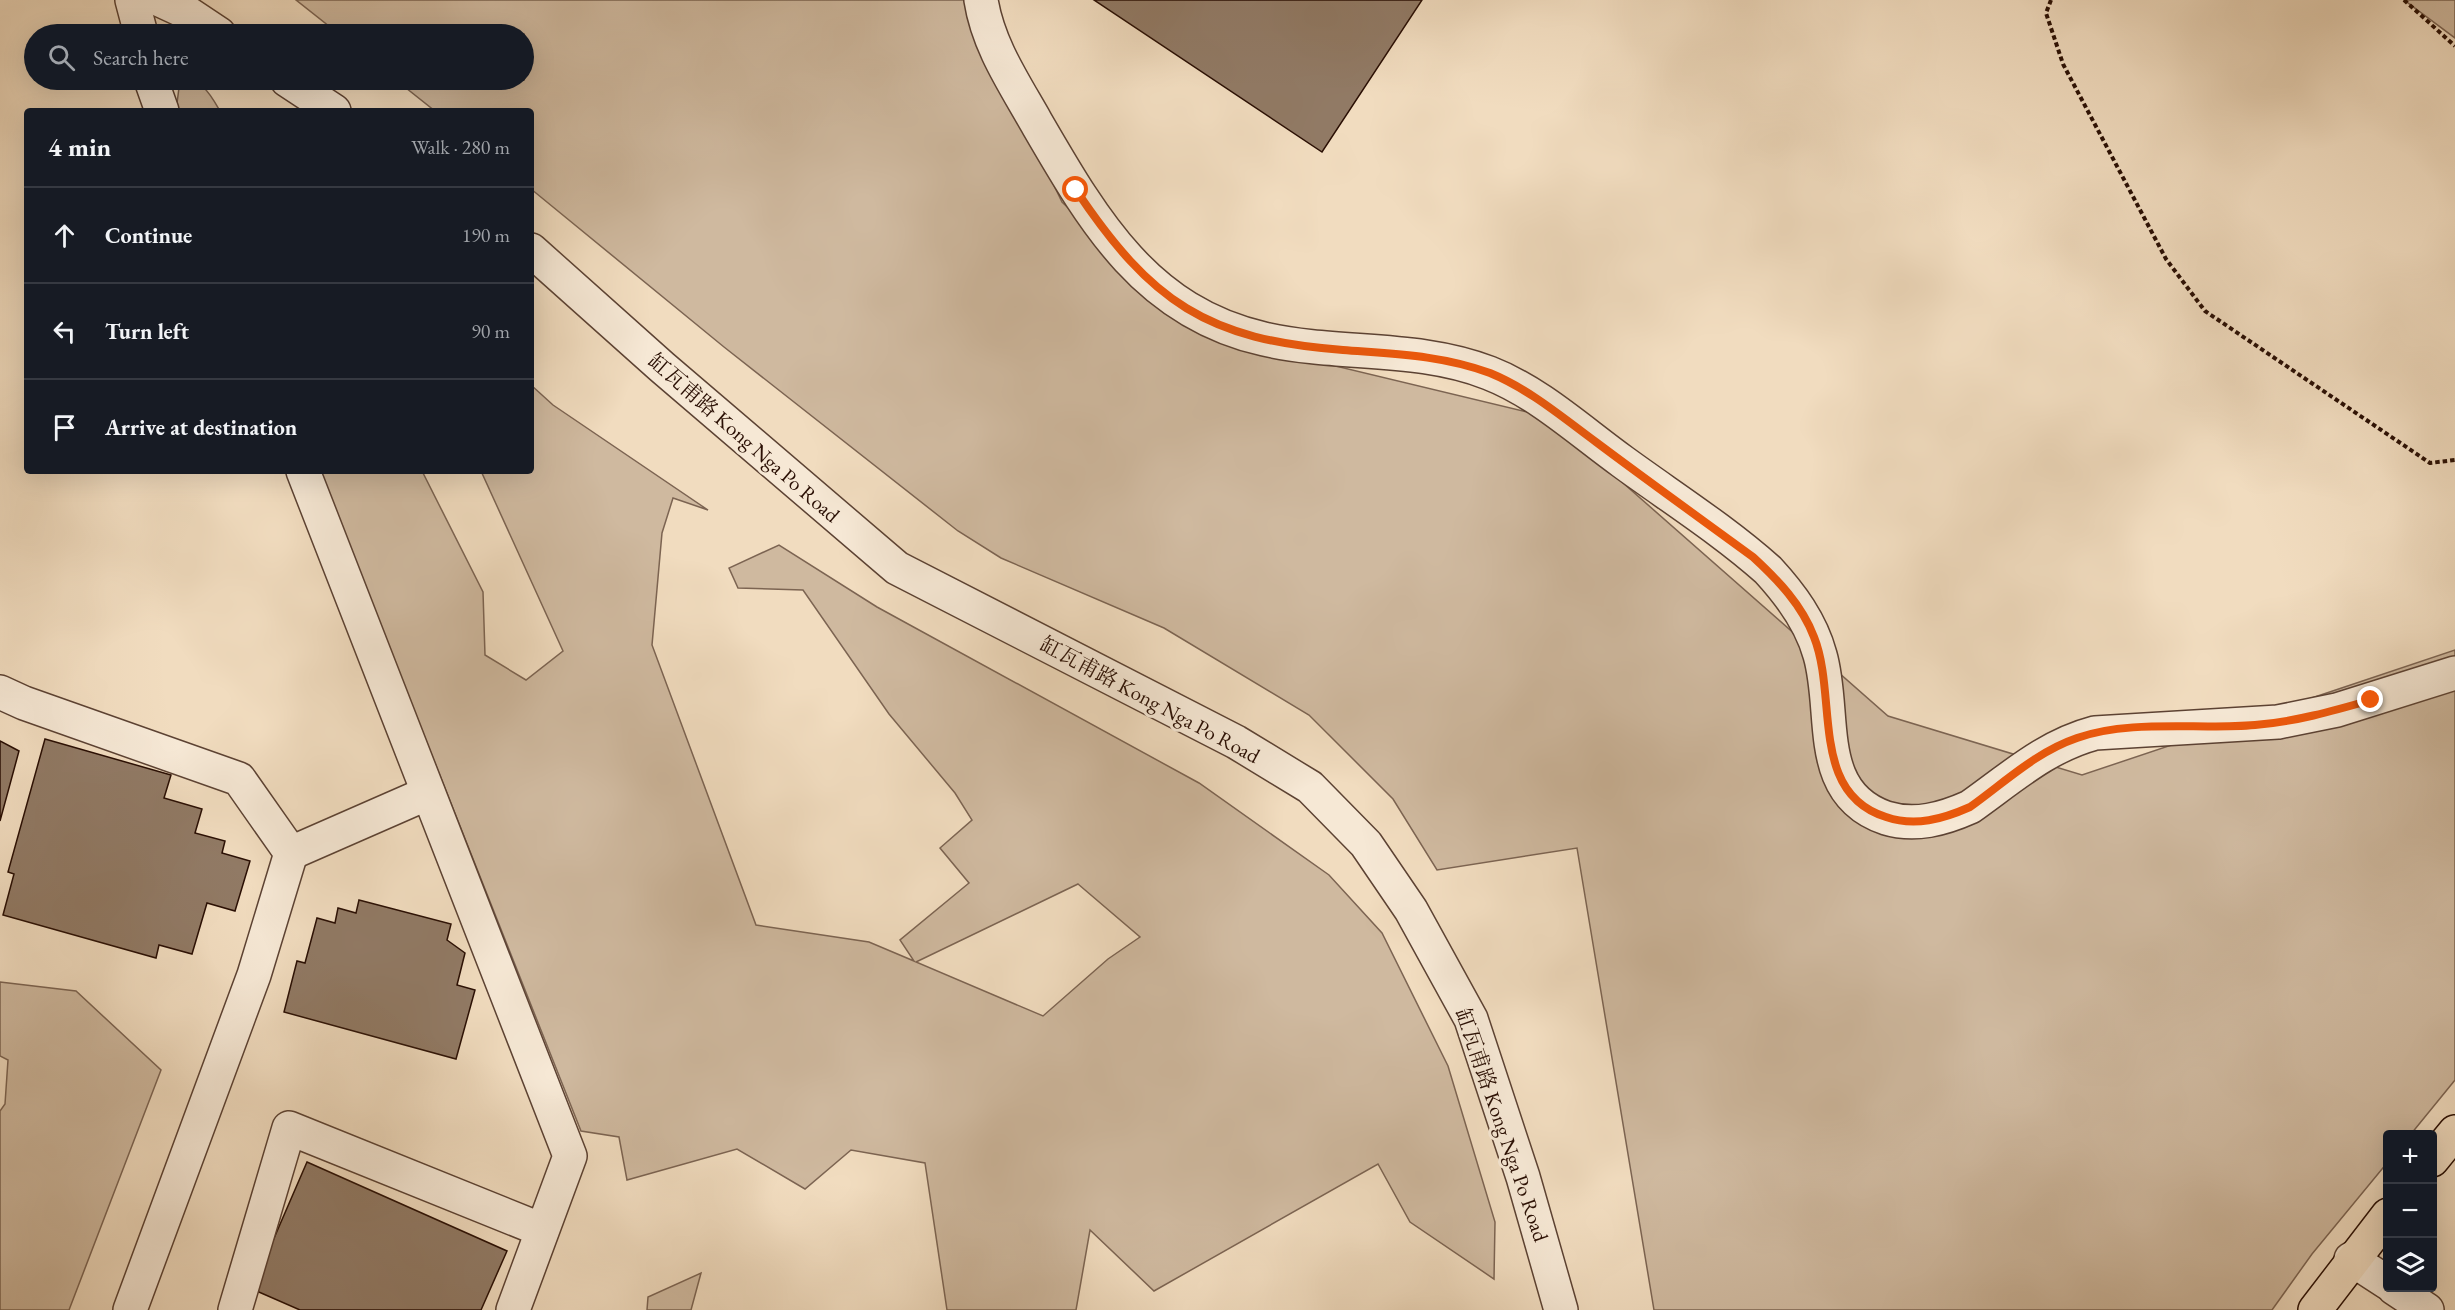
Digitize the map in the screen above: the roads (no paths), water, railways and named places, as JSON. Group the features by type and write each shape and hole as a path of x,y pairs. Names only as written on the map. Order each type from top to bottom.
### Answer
{"main road":[{"path":"2437,1155 2455,1132"},
{"path":"2314,1310 2351,1259 2383,1221"}],"street":[{"path":"132,0 138,24"},
{"path":"160,0 186,12 204,24"},
{"path":"981,0 983,16 997,52 1076,190 1121,252 1175,302 1216,324 1263,339 1325,349 1428,356 1492,374 1536,399 1768,570 1794,602 1814,635 1824,670 1831,748 1840,779 1853,798 1879,815 1908,822 1925,821 1956,813 1970,807 2046,753 2078,737 2136,729 2255,725 2290,720 2371,700 2455,673"},
{"path":"155,90 161,108"},
{"path":"302,90 329,108"},
{"name":"缸瓦甫路 Kong Nga Po Road","path":"534,253 662,368 897,568 1236,742 1310,787 1358,836 1411,910 1471,1019 1523,1177 1561,1310"},
{"path":"304,474 570,1156 513,1310"},
{"path":"0,692 239,779 291,853"},
{"path":"130,1310 254,975 291,853 428,793"},
{"path":"235,1310 289,1128 542,1230"},
{"path":"2351,1259 2383,1280"},
{"path":"2401,1292 2427,1310"}]}
